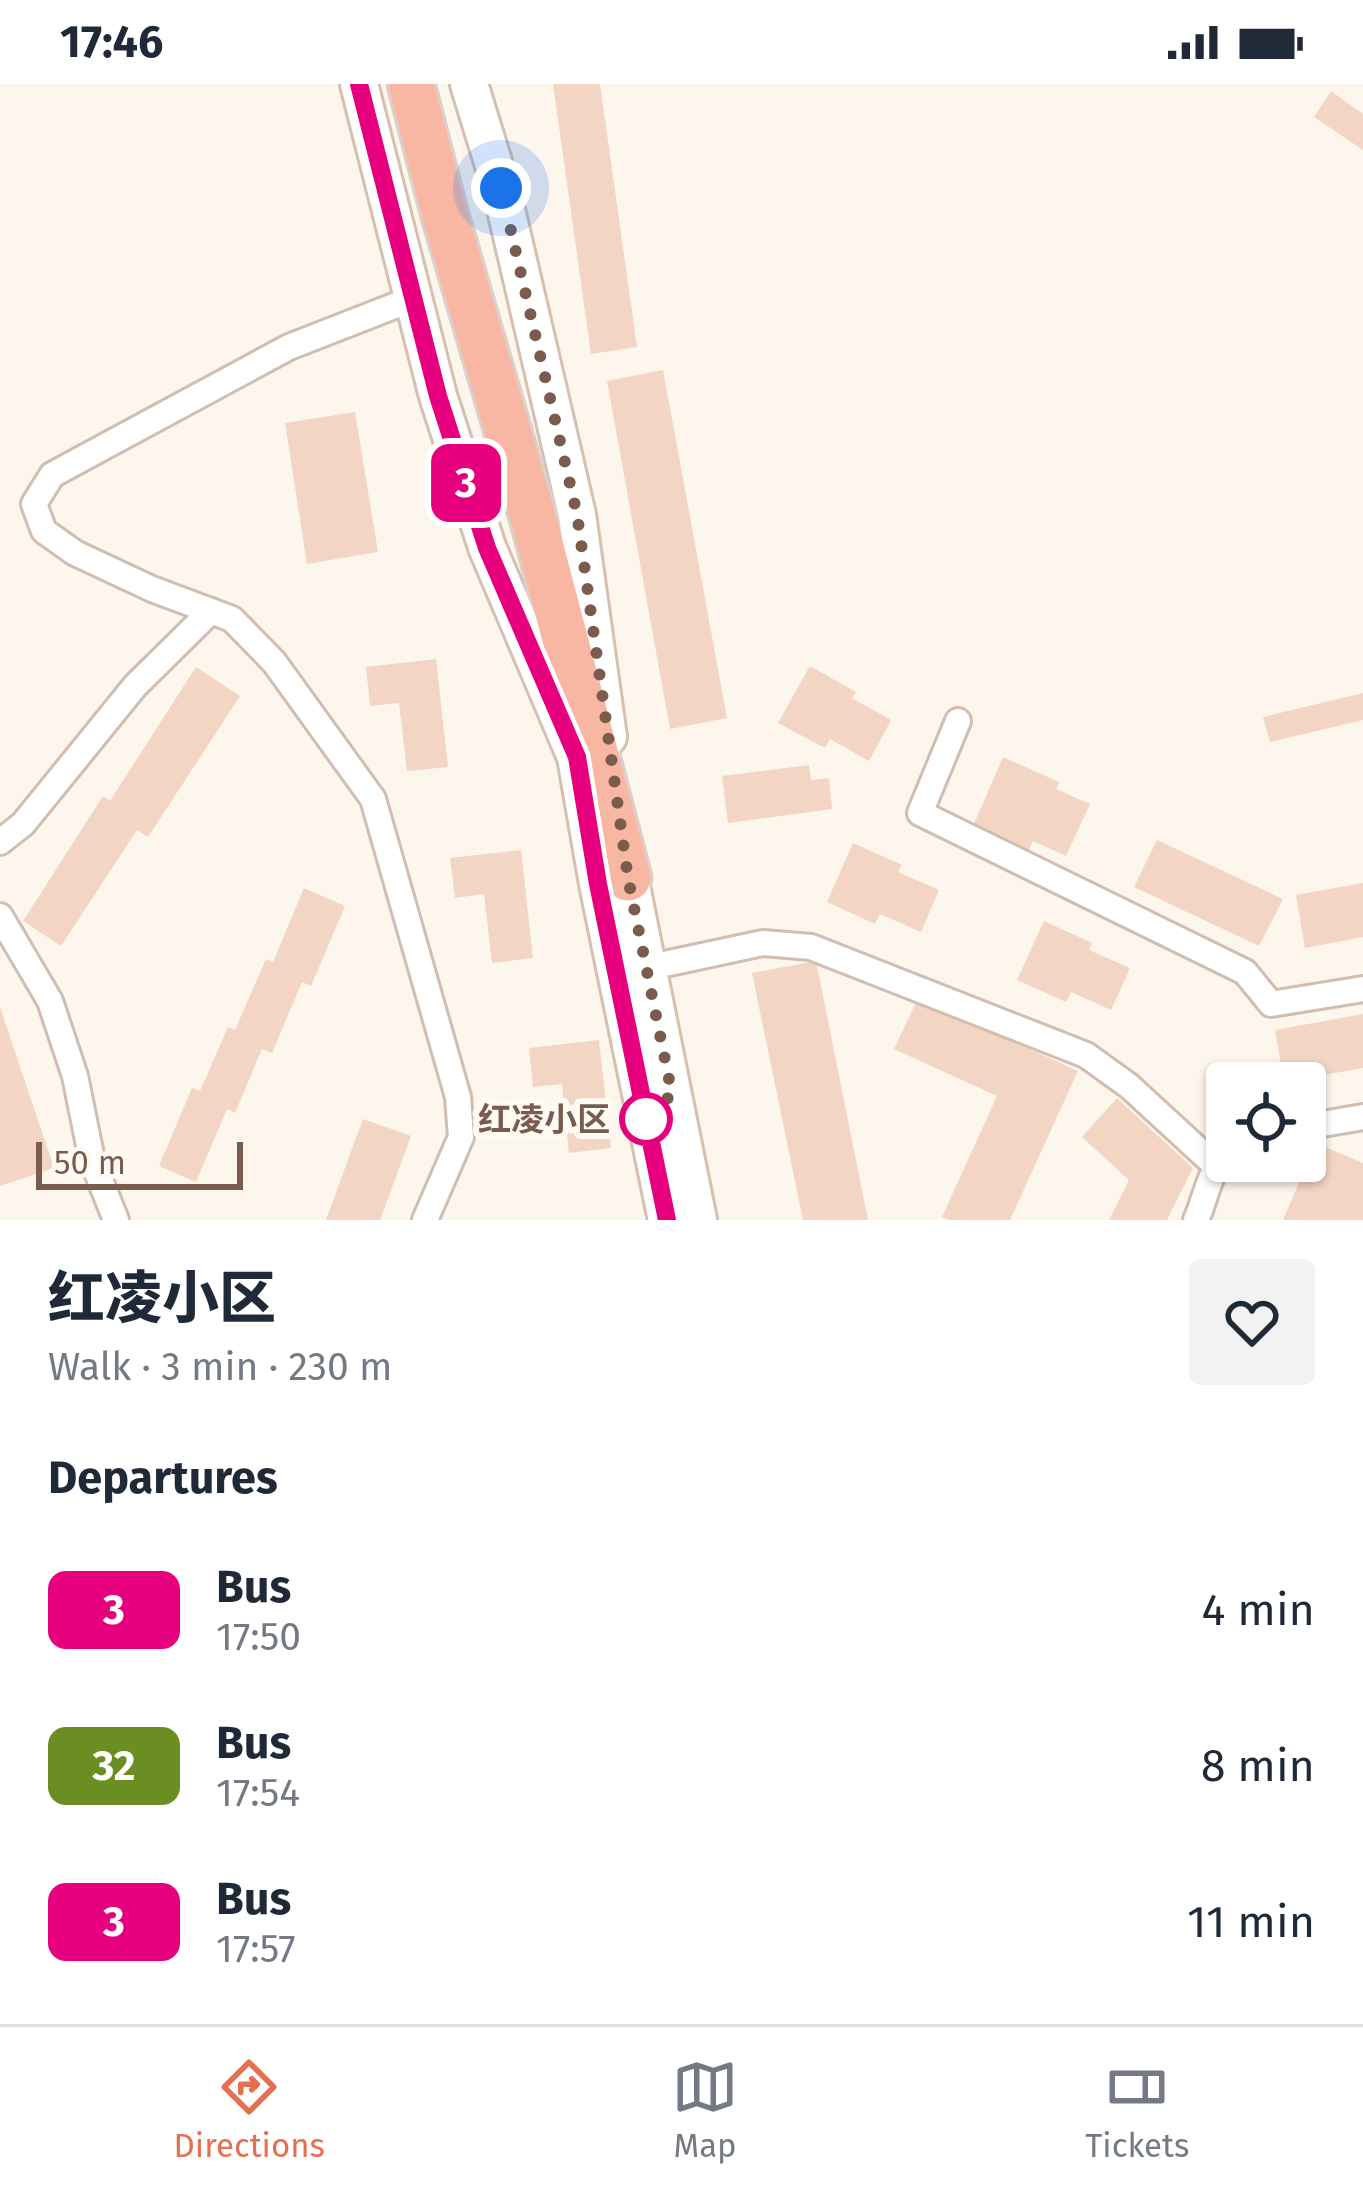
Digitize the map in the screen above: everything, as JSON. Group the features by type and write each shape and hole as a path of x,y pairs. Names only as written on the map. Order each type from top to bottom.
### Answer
{"highway":[{"path":"412,84 628,878"},
{"path":"422,84 444,212"},
{"path":"534,521 577,757"}],"main road":[{"path":"359,84 438,396 487,548 577,757 598,884 667,1220"},
{"path":"469,84 501,188 577,514 628,878 698,1220"}],"street":[{"path":"412,299 289,347 52,475 34,504 44,531 76,553 232,619 274,662 374,799 458,1097 461,1138 425,1220"},
{"path":"0,842 23,824 135,686 212,611"},
{"path":"958,722 920,813 1245,972 1271,1004 1363,989"},
{"path":"0,916 50,1001 75,1076 92,1160 116,1220"},
{"path":"646,968 763,943 811,947 1086,1054 1206,1148"},
{"path":"1326,1123 1363,1117"},
{"path":"1196,1220 1213,1182"}],"building":[{"path":"553,84 600,84 637,347 591,354"},
{"path":"1331,91 1363,114 1363,150 1314,117"},
{"path":"663,370 727,718 670,729 607,381"},
{"path":"355,412 378,552 307,564 285,423"},
{"path":"436,659 448,767 407,771 399,703 370,706 366,667"},
{"path":"810,666 856,692 852,698 891,720 869,761 830,739 825,748 778,723"},
{"path":"196,667 240,696 148,837 137,830 61,946 23,921 103,796 110,801"},
{"path":"1363,693 1363,720 1270,742 1263,717"},
{"path":"1003,757 1059,782 1056,789 1090,804 1066,856 1033,841 1028,852 973,826"},
{"path":"809,765 811,780 829,778 832,809 728,823 722,776"},
{"path":"1157,840 1283,899 1259,946 1134,887"},
{"path":"853,843 902,865 898,872 939,890 921,932 880,914 875,924 827,902"},
{"path":"521,850 533,958 492,963 484,894 455,898 450,858"},
{"path":"1363,883 1363,937 1305,948 1296,895"},
{"path":"304,888 345,906 311,986 302,982 272,1053 262,1049 235,1113 227,1109 196,1182 159,1166 192,1088 200,1091 228,1027 235,1030 266,959 273,962"},
{"path":"1044,921 1092,943 1089,950 1130,968 1111,1010 1071,992 1066,1002 1017,980"},
{"path":"816,961 868,1220 803,1220 752,973"},
{"path":"918,998 1078,1071 1010,1220 942,1217 997,1096 894,1049"},
{"path":"0,1007 54,1168 0,1186"},
{"path":"1363,1014 1363,1068 1326,1075 1326,1062 1281,1062 1275,1030"},
{"path":"599,1040 611,1148 569,1153 562,1084 533,1087 529,1048"},
{"path":"1117,1098 1193,1168 1167,1220 1109,1220 1129,1180 1082,1137"},
{"path":"363,1119 411,1136 380,1220 326,1220"},
{"path":"1326,1147 1363,1163 1363,1220 1283,1220 1299,1182 1326,1182"}],"bus line":[{"name":"3","path":"359,84 438,396 487,548 577,757 598,884 667,1220"}],"place":[{"name":"红凌小区","path":"646,1119"}],"route":[{"path":"501,188 577,514 628,878 672,1094 646,1119"}]}
